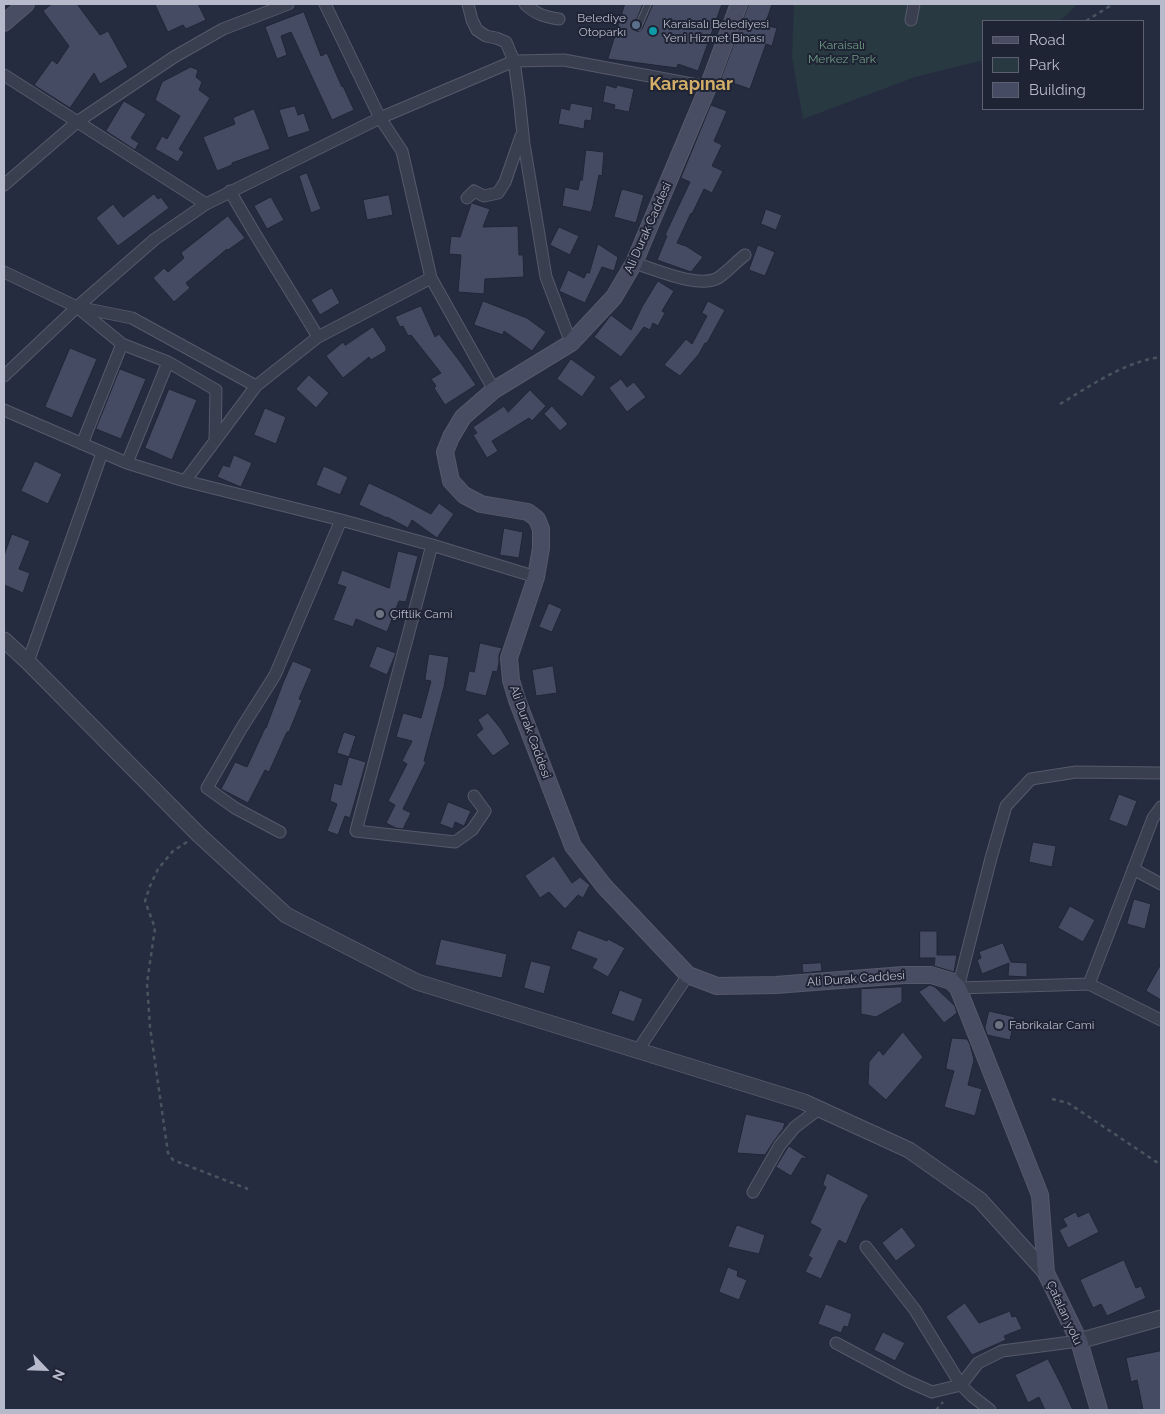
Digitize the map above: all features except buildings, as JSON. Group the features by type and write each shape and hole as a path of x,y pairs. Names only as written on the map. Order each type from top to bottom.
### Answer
{"main road":[{"path":"4,23 26,4"},
{"name":"Ali Durak Caddesi","path":"739,4 708,87 634,263 614,297 571,343 494,390 463,417 451,437 445,452 451,481 464,495 481,504 528,512 537,519 541,528 541,548 536,576 509,658 511,680 573,846 604,886 688,976 717,986 776,985 904,975 931,975 951,981 958,988"},
{"path":"958,988 1040,1195 1046,1273"},
{"name":"Çatalan yolu","path":"1046,1273 1079,1341 1100,1410"}],"street":[{"path":"4,185 77,122 174,57 223,29 288,4"},
{"path":"325,4 380,118 402,150 430,278 494,390"},
{"path":"468,4 477,30 486,36 506,42 514,61 523,132 546,277 571,343"},
{"path":"525,4 531,11 545,17 559,19"},
{"path":"911,20 914,4"},
{"path":"4,376 77,307 155,239 206,204 380,118 514,61 564,60 708,87"},
{"path":"4,76 206,204"},
{"path":"467,198 474,191 484,196 498,193 505,182 523,132"},
{"path":"230,192 253,233 292,292 318,337"},
{"path":"634,263 689,280 703,282 717,278 745,255"},
{"path":"4,272 77,307 122,344 168,362 216,390 215,441"},
{"path":"185,481 256,386 318,337 430,278"},
{"path":"77,307 132,318 256,386"},
{"path":"82,444 122,344"},
{"path":"127,463 168,362"},
{"path":"4,410 127,463 185,481 432,545 536,576"},
{"path":"28,662 102,453"},
{"path":"280,832 235,808 207,788 240,729 275,675 341,520"},
{"path":"432,545 356,831 455,842 472,830 485,811 474,796"},
{"path":"4,640 198,834 286,915 417,982 804,1102 909,1150 980,1200 1046,1273"},
{"path":"1161,773 1076,772 1031,779 1006,806 958,988 1089,984 1161,1020"},
{"path":"1089,984 1153,818 1161,807"},
{"path":"1133,869 1161,884"},
{"path":"638,1050 688,976"},
{"path":"753,1192 780,1144 795,1127 819,1109"},
{"path":"866,1247 915,1310 961,1385 990,1410"},
{"path":"836,1343 907,1381 932,1392 961,1385 978,1363 1002,1351 1079,1341 1161,1318"}],"lane":[{"path":"638,27 648,4"}],"path":[{"path":"1088,20 1113,4"},
{"path":"1060,404 1122,368 1148,359 1161,357"},
{"path":"198,834 173,851 158,869 145,901 155,928 147,982 150,1027 168,1153 173,1160 248,1189"},
{"path":"1052,1099 1068,1102 1161,1165"}],"green space":[{"name":"Karaisalı Merkez Park","path":"794,4 1077,4 1060,20 982,20 982,60 915,77 803,119 792,57"}],"place":[{"name":"Belediye Otoparkı","path":"636,25"},
{"name":"Karaisalı Belediyesi Yeni Hizmet Binası","path":"653,31"},
{"name":"Çiftlik Cami","path":"380,614"},
{"name":"Fabrikalar Cami","path":"999,1025"}],"district":[{"name":"Karapınar","path":"691,85"}]}
